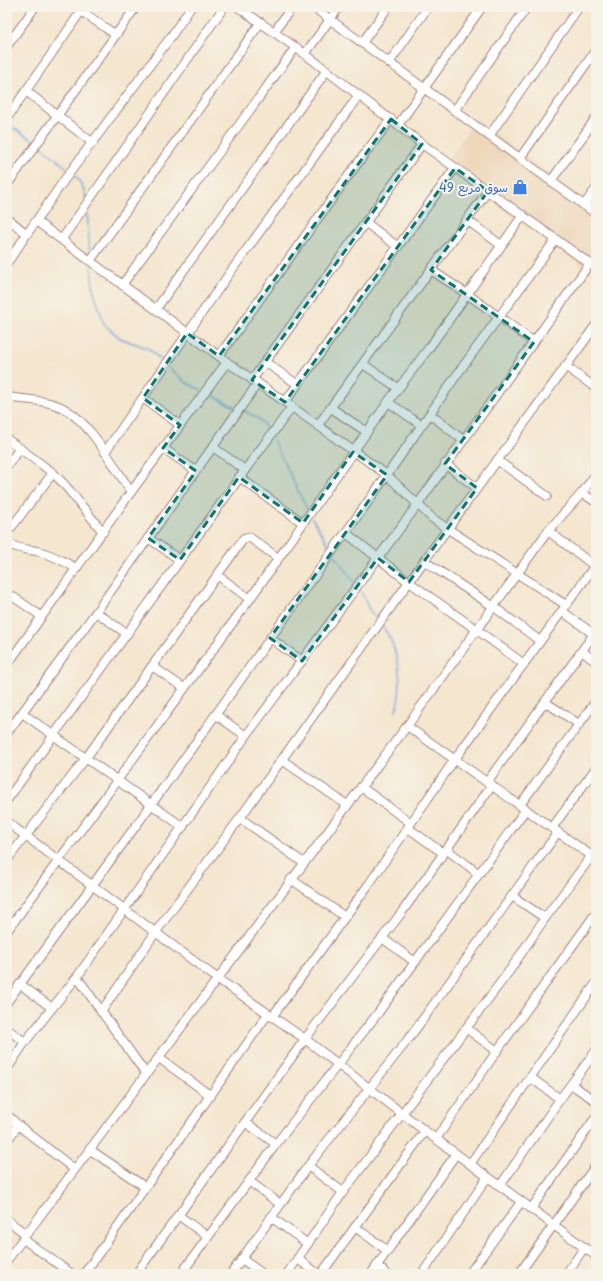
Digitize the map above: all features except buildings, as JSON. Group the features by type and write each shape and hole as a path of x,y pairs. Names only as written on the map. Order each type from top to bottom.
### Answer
{"street":[{"path":"7,46 35,7"},
{"path":"7,185 136,7"},
{"path":"7,263 65,179 93,143 191,7"},
{"path":"62,240 224,7"},
{"path":"7,1069 25,1042 77,977 183,828 246,736 418,504 445,464 534,342 593,266 422,144 327,70 238,7"},
{"path":"274,32 292,7"},
{"path":"313,7 596,214"},
{"path":"305,54 339,7"},
{"path":"362,43 388,7"},
{"path":"389,63 428,7"},
{"path":"398,125 482,7"},
{"path":"455,110 527,7"},
{"path":"489,136 579,7"},
{"path":"7,118 83,9 116,35"},
{"path":"90,261 261,22"},
{"path":"122,285 296,47"},
{"path":"520,158 596,50"},
{"path":"156,310 327,70"},
{"path":"26,91 93,143"},
{"path":"105,452 187,333 359,95"},
{"path":"551,181 596,118"},
{"path":"219,356 391,119"},
{"path":"7,733 96,612 196,471 255,382 265,362 422,144"},
{"path":"7,800 245,470 289,404 297,384 455,168"},
{"path":"584,205 596,189"},
{"path":"318,426 488,191"},
{"path":"7,931 250,599 388,402 429,348 523,216"},
{"path":"7,218 27,234"},
{"path":"467,220 501,245"},
{"path":"36,221 227,362 289,404 353,452 387,475 432,518 519,573 595,634 545,702 445,851 245,1122 136,1274"},
{"path":"365,222 398,247"},
{"path":"7,1002 216,715 461,369 500,318 556,239"},
{"path":"431,270 534,342"},
{"path":"101,1012 155,933 282,760 476,488 596,325"},
{"path":"7,664 10,654 41,616 227,362"},
{"path":"265,362 297,384"},
{"path":"363,364 398,388"},
{"path":"565,366 596,388"},
{"path":"143,398 180,425"},
{"path":"8,399 38,401 56,405 69,412 86,427 105,452 131,492"},
{"path":"388,402 421,426"},
{"path":"331,408 367,432"},
{"path":"430,414 463,440"},
{"path":"7,439 53,473 103,532"},
{"path":"212,447 245,470"},
{"path":"7,466 20,448"},
{"path":"163,448 196,471"},
{"path":"497,460 547,496"},
{"path":"445,464 476,488"},
{"path":"7,533 53,473"},
{"path":"7,1260 407,726 548,531 596,474"},
{"path":"239,477 303,523"},
{"path":"582,492 596,502"},
{"path":"84,1274 145,1187 270,1015 345,916 455,759 595,565 548,531"},
{"path":"346,533 409,582 524,664"},
{"path":"7,860 86,758 244,538 246,536 249,537 278,558"},
{"path":"148,538 180,560"},
{"path":"7,543 16,548 42,552 76,568"},
{"path":"424,561 494,607 540,641"},
{"path":"217,575 250,599"},
{"path":"7,596 12,596 41,616"},
{"path":"96,612 127,634"},
{"path":"270,638 302,661"},
{"path":"582,651 596,662"},
{"path":"152,666 184,688"},
{"path":"181,1274 276,1144 338,1065 479,874 596,701"},
{"path":"545,702 579,724"},
{"path":"22,713 118,780 183,828"},
{"path":"216,715 246,736"},
{"path":"287,1274 343,1192 467,1029 546,918 595,855 555,830 407,726"},
{"path":"282,760 347,805"},
{"path":"231,1274 308,1166 410,1037 512,896 596,768"},
{"path":"361,787 445,851 479,874"},
{"path":"240,818 304,863"},
{"path":"7,822 155,933 305,1040 488,1178 584,1248 595,1253"},
{"path":"292,879 345,916"},
{"path":"512,896 546,918"},
{"path":"436,1139 596,913"},
{"path":"382,938 415,962"},
{"path":"77,977 146,1074"},
{"path":"470,1164 596,983"},
{"path":"20,984 52,1008"},
{"path":"7,1029 25,1042"},
{"path":"467,1029 497,1051"},
{"path":"500,1186 560,1099 596,1051"},
{"path":"159,1058 211,1096"},
{"path":"530,1077 560,1099"},
{"path":"572,1085 596,1101"},
{"path":"7,1115 18,1126 74,1169"},
{"path":"531,1209 596,1117"},
{"path":"245,1122 276,1144"},
{"path":"7,1141 18,1126"},
{"path":"298,1259 320,1274 425,1131"},
{"path":"89,1149 145,1187"},
{"path":"371,1274 456,1154"},
{"path":"518,1274 596,1165"},
{"path":"308,1166 343,1192"},
{"path":"423,1274 488,1178"},
{"path":"249,1181 280,1204"},
{"path":"469,1274 521,1202"},
{"path":"178,1215 208,1237"},
{"path":"271,1217 308,1244"},
{"path":"7,1220 72,1274"},
{"path":"355,1227 388,1251"},
{"path":"566,1274 584,1248"},
{"path":"242,1258 263,1274"},
{"path":"377,1266 387,1274"}],"highlighted area":[{"path":"391,119 422,144 252,380 285,402 455,168 488,191 431,270 534,342 445,464 477,488 409,582 378,558 302,661 270,638 387,475 353,452 303,523 239,477 180,560 148,538 196,471 163,448 180,425 143,398 187,333 219,356"}],"shaded area":[{"name":"سوق مربع 49","path":"476,120 596,208 596,276 443,166"}],"waterway":[{"path":"8,125 33,140"},
{"path":"41,146 67,168"},
{"path":"74,175 82,186 86,198"},
{"path":"87,211 90,255"},
{"path":"91,267 93,288 104,324 120,338 149,349 162,361"},
{"path":"169,368 187,383 201,390"},
{"path":"209,394 235,407"},
{"path":"244,411 258,419 264,424 268,431"},
{"path":"273,440 307,509"},
{"path":"312,518 330,547"},
{"path":"335,555 354,582"},
{"path":"360,590 370,611 377,619"},
{"path":"383,627 393,645 400,678 400,689 396,710"}],"place":[{"name":"سوق مربع 49","path":"520,187"}]}
